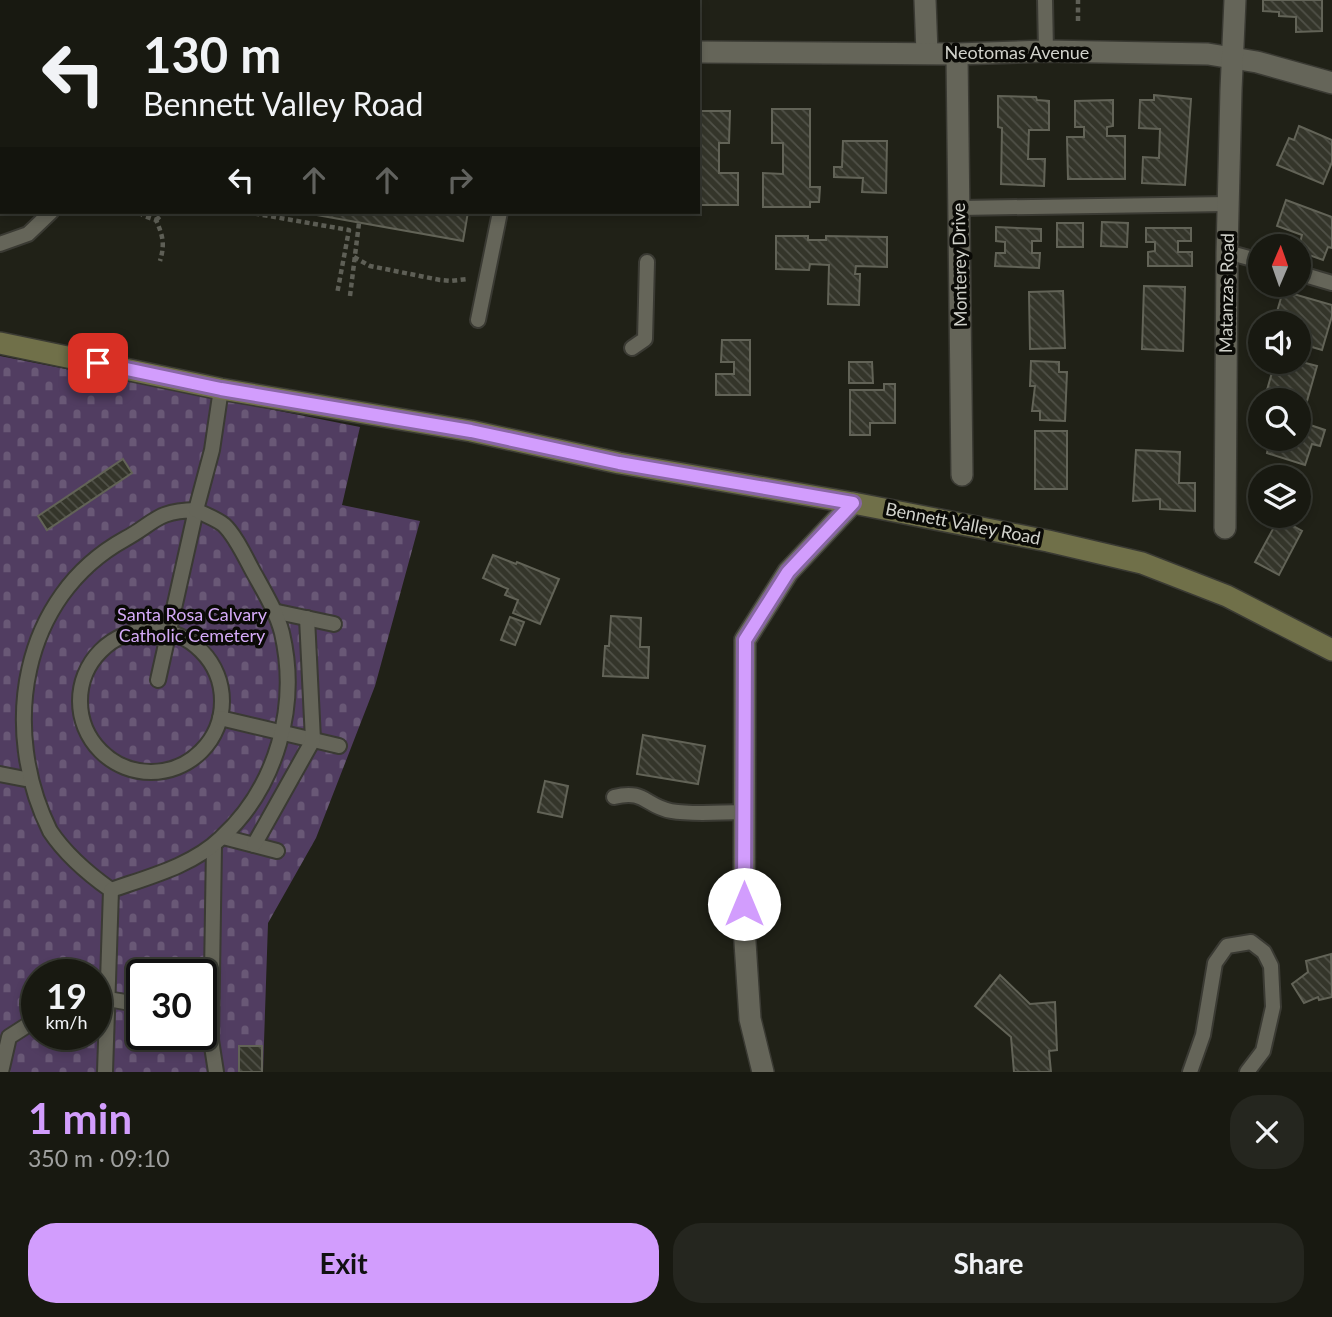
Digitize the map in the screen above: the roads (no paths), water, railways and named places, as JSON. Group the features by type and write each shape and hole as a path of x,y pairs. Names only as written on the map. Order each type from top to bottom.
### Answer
{"street":[{"path":"925,0 927,53"},
{"name":"Matanzas Road","path":"1225,528 1227,252 1235,0"},
{"name":"Neotomas Avenue","path":"700,52 957,54 1046,51 1208,54 1332,83"},
{"name":"Monterey Drive","path":"957,54 962,475"},
{"name":"Bennett Valley Road","path":"0,343 221,389 471,431 619,463 853,503 1048,541 1142,563 1227,596 1332,650"},
{"path":"763,1072 750,1019 744,927 745,640 788,572 853,503"}],"lane":[{"path":"1045,0 1046,51"},
{"path":"959,208 1228,204"},
{"path":"0,244 28,234 49,214"},
{"path":"478,320 500,214"},
{"path":"1227,252 1248,258"},
{"path":"632,348 645,339 648,262"},
{"path":"1311,277 1332,283"},
{"path":"158,680 212,450 221,389"},
{"path":"174,510 196,510 225,526 264,590 281,630 287,662 287,701 282,732 276,757 254,799 219,841 168,870 111,890 88,874 67,854 35,806 24,779 17,743 16,706 21,670 33,634 51,603 75,574 104,550 136,533 160,515 174,510"},
{"path":"273,611 334,624"},
{"path":"254,845 313,740 307,618"},
{"path":"133,632 169,632 199,649 213,666 222,699 220,718 215,732 202,750 183,764 162,771 127,768 106,755 91,738 80,704 83,680 94,659 111,643 133,632"},
{"path":"220,718 339,746"},
{"path":"0,774 24,779"},
{"path":"614,797 627,794 639,796 658,807 672,811 744,812"},
{"path":"219,841 277,851"},
{"path":"211,959 219,841"},
{"path":"105,959 111,890"},
{"path":"1191,1072 1203,1035 1215,963 1227,946 1251,942 1265,952 1271,966 1273,1007 1263,1051 1247,1072"},
{"path":"1,1072 9,1037 21,1029"},
{"path":"105,1050 106,1072"},
{"path":"210,1050 216,1072"}],"park label":[{"name":"Santa Rosa Calvary Catholic Cemetery","path":"192,625"}]}
